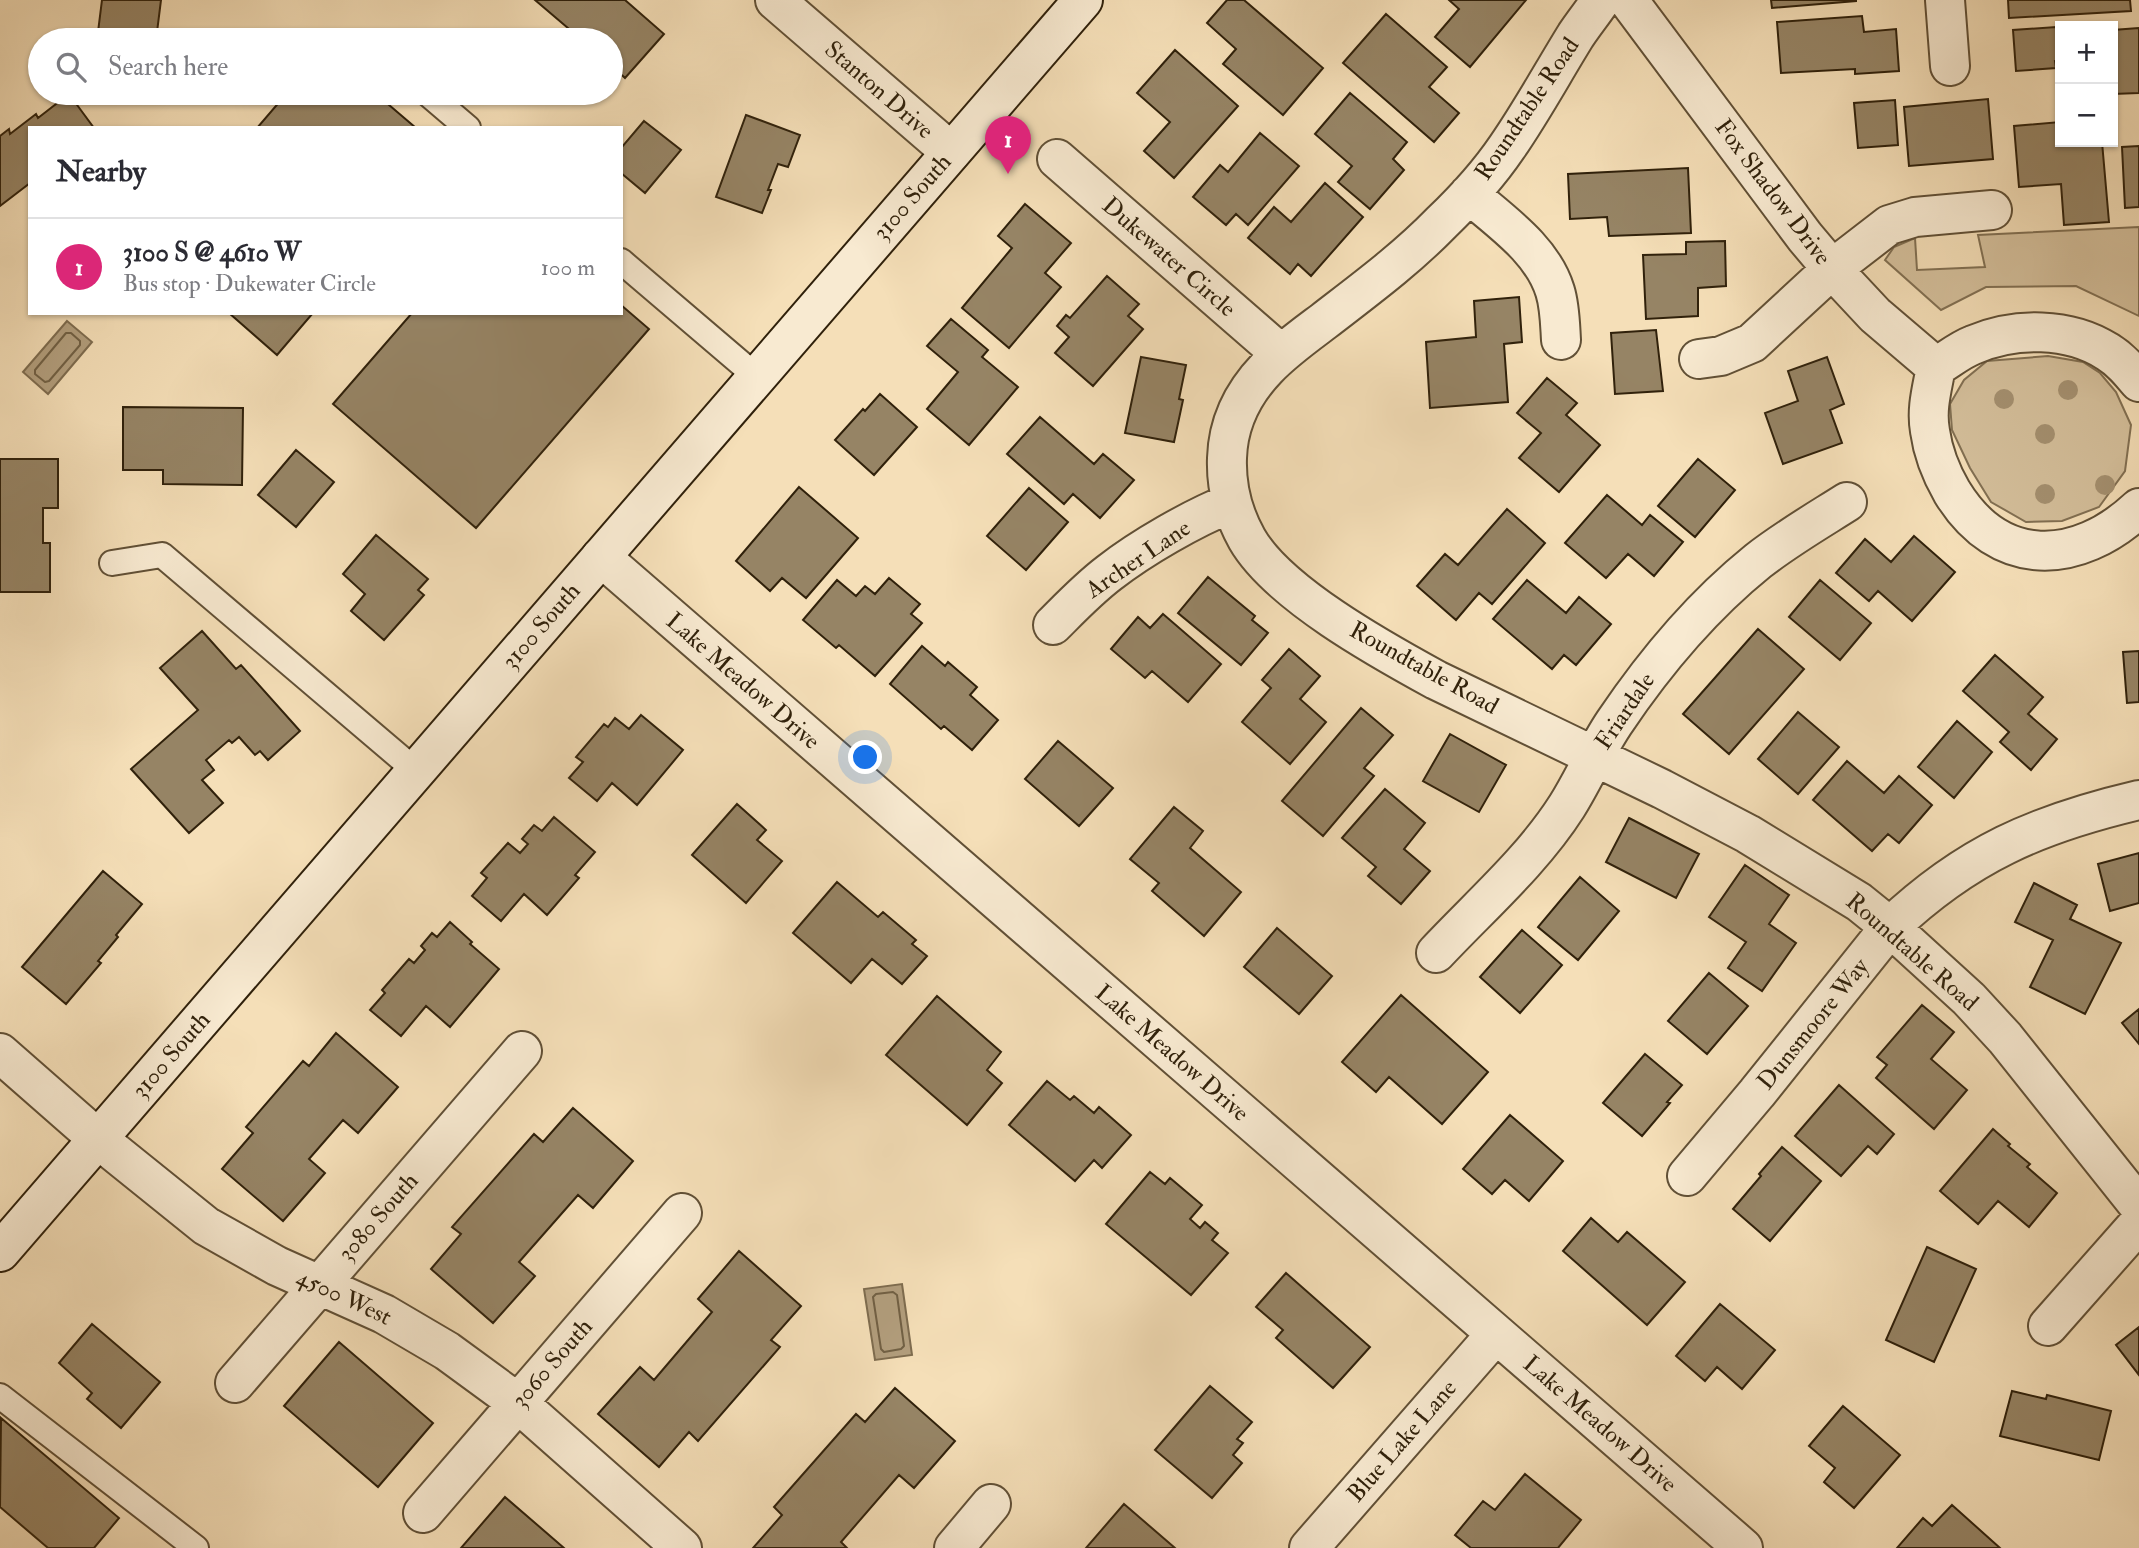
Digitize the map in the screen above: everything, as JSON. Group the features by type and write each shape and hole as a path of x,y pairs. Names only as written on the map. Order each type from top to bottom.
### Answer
{"street":[{"name":"Stanton Drive","path":"775,0 951,152"},
{"name":"3100 South","path":"0,1252 1083,0"},
{"name":"Roundtable Road","path":"1601,0 1506,148 1469,194 1419,245 1281,354 1252,385 1241,401 1227,444 1226,469 1231,503 1248,540 1280,577 1304,597 1404,662 1748,834 1830,883 1891,927 1969,999 2005,1038 2139,1206"},
{"name":"Fox Shadow Drive","path":"1628,0 1805,237 1875,315 1936,368"},
{"path":"1945,0 1950,66"},
{"name":"Dukewater Circle","path":"1057,159 1281,354"},
{"path":"1469,194 1541,261 1556,294 1561,340"},
{"path":"1699,359 1721,356 1752,343 1832,269 1889,225 1915,217 1992,209"},
{"path":"2139,382 2126,366 2109,352 2090,343 2070,336 2022,333 1996,336 1970,346 1936,368 1928,406 1929,431 1935,457 1945,481 1959,503 1995,538 2018,548 2038,552 2062,550 2108,533 2139,508"},
{"name":"Friardale","path":"1436,953 1534,849 1567,806 1613,725 1653,668 1704,610 1759,560 1847,502"},
{"name":"Archer Lane","path":"1053,625 1087,591 1133,556 1211,511 1231,503"},
{"name":"Lake Meadow Drive","path":"601,557 1743,1548"},
{"name":"Dunsmoore Way","path":"1687,1176 1758,1093 1891,927 1916,903 1944,880 2016,839 2051,824 2139,800"},
{"name":"3080 South","path":"234,1383 522,1051"},
{"name":"4500 West","path":"0,1054 98,1139 206,1226 277,1266 384,1314 447,1351 518,1403 682,1548"},
{"name":"3060 South","path":"423,1513 682,1213"},
{"path":"2048,1326 2139,1223"},
{"name":"Blue Lake Lane","path":"1309,1548 1496,1334"},
{"path":"954,1548 991,1504"}],"lane":[{"path":"441,105 466,126"},
{"path":"623,263 757,377"},
{"path":"112,563 162,555 416,771"},
{"path":"0,1396 195,1548"}],"shaded area":[{"path":"2139,227 2139,316 2076,286 1986,287 1941,310 1885,260 1894,247 1915,238 1917,270 1985,267 1978,235"},
{"path":"2048,356 2083,362 2100,373 2116,392 2131,425 2125,471 2099,507 2062,521 2026,522 1991,502 1970,468 1952,430 1950,404 1964,380 1987,361"}],"water":[{"path":"67,321 92,342 48,394 23,372"},
{"path":"902,1284 912,1355 875,1360 864,1289"}],"building":[{"path":"102,0 161,0 158,28 98,28"},
{"path":"535,0 625,0 664,34 625,78 623,28 568,28"},
{"path":"1227,0 1244,0 1323,68 1283,115 1223,64 1236,49 1207,23"},
{"path":"1449,0 1526,0 1470,67 1435,37 1459,9"},
{"path":"1771,0 1856,0 1856,1 1772,8"},
{"path":"2008,0 2130,0 2131,11 2009,18"},
{"path":"1386,14 1447,67 1429,87 1459,113 1434,142 1343,63"},
{"path":"1862,16 1864,32 1896,29 1899,71 1855,74 1855,69 1781,73 1777,22"},
{"path":"2055,27 2055,68 2016,71 2013,30"},
{"path":"2139,28 2139,93 2118,94 2118,30"},
{"path":"1175,50 1238,106 1174,178 1144,151 1170,122 1137,93"},
{"path":"1350,93 1407,142 1393,159 1404,170 1370,209 1338,182 1352,166 1315,134"},
{"path":"1988,99 1993,159 1909,166 1904,107"},
{"path":"1895,100 1898,145 1858,148 1854,103"},
{"path":"55,105 77,105 93,126 28,126 28,185 0,206 0,136 9,129 10,134 36,114 38,118"},
{"path":"277,105 389,105 414,126 259,126"},
{"path":"746,115 800,135 788,167 778,164 762,213 716,197"},
{"path":"644,121 681,150 645,193 623,175 623,146"},
{"path":"2055,122 2055,147 2102,147 2109,222 2064,225 2061,184 2019,187 2014,126"},
{"path":"1260,133 1299,166 1248,225 1236,214 1226,225 1193,197 1220,165 1228,172"},
{"path":"2139,146 2139,207 2125,208 2122,147"},
{"path":"1688,168 1691,233 1609,236 1607,217 1570,219 1568,174"},
{"path":"1325,183 1363,217 1311,276 1298,264 1290,274 1248,238 1274,207 1291,222"},
{"path":"1025,204 1071,243 1045,273 1061,287 1009,348 962,308 1012,248 998,236"},
{"path":"1725,241 1726,286 1698,288 1698,316 1646,319 1643,255 1686,254 1686,242"},
{"path":"1107,276 1139,304 1128,316 1143,329 1093,386 1055,353 1069,337 1057,326 1066,315 1070,318"},
{"path":"1519,297 1522,342 1504,344 1508,402 1430,408 1426,342 1476,337 1474,301"},
{"path":"623,307 649,329 476,528 333,404 410,315 623,315"},
{"path":"231,315 311,315 277,355"},
{"path":"951,319 988,350 982,357 1018,387 969,445 927,409 958,372 927,346"},
{"path":"1656,330 1663,391 1615,394 1611,333"},
{"path":"1141,357 1186,365 1179,399 1183,400 1174,442 1125,433"},
{"path":"1827,357 1844,404 1830,410 1842,443 1783,464 1765,413 1798,401 1788,371"},
{"path":"1547,378 1577,403 1566,415 1600,445 1559,492 1519,458 1541,433 1517,413"},
{"path":"880,394 917,427 874,475 835,440"},
{"path":"123,407 243,408 242,485 163,484 163,470 123,470"},
{"path":"1040,417 1094,464 1103,454 1134,480 1100,518 1073,494 1064,504 1007,454"},
{"path":"296,450 334,482 296,527 258,495"},
{"path":"0,459 58,459 58,508 43,508 43,543 50,543 50,592 0,592"},
{"path":"1698,459 1735,490 1695,537 1658,506"},
{"path":"799,487 858,538 806,598 782,578 770,591 736,561"},
{"path":"1029,488 1068,522 1026,570 987,536"},
{"path":"1607,495 1642,525 1650,515 1683,542 1654,576 1628,554 1606,578 1565,543"},
{"path":"1507,509 1545,543 1492,604 1479,593 1456,620 1417,586 1445,554 1458,565"},
{"path":"376,535 428,579 418,590 424,595 384,640 351,611 365,594 343,574"},
{"path":"1914,536 1955,572 1912,621 1878,591 1869,601 1836,573 1865,539 1891,562"},
{"path":"1208,577 1255,616 1252,620 1268,633 1241,665 1178,613"},
{"path":"889,578 920,604 911,614 922,623 875,676 839,645 836,648 803,620 837,580 856,596 865,586 875,594"},
{"path":"1527,580 1566,613 1579,597 1611,624 1576,665 1564,655 1552,669 1493,619"},
{"path":"1820,580 1871,623 1840,660 1789,617"},
{"path":"1163,614 1221,664 1188,702 1152,671 1145,678 1111,649 1138,617 1150,628"},
{"path":"1758,629 1804,669 1729,754 1683,714"},
{"path":"202,631 236,669 241,665 300,731 268,760 260,751 255,755 239,737 232,743 229,740 206,760 214,770 202,780 223,803 189,833 131,769 198,710 160,668"},
{"path":"922,646 945,666 948,662 977,687 970,695 998,720 972,750 944,726 941,729 890,684"},
{"path":"1289,649 1320,676 1300,699 1326,722 1290,764 1242,722 1271,688 1262,680"},
{"path":"2139,651 2139,702 2127,703 2123,652"},
{"path":"1995,655 2043,697 2028,714 2057,739 2031,770 2000,742 2009,732 1963,691"},
{"path":"1361,708 1393,735 1364,768 1374,776 1323,836 1282,801"},
{"path":"1798,712 1839,747 1798,794 1758,759"},
{"path":"641,715 683,750 637,805 612,783 597,801 569,778 583,762 576,757 604,724 608,727 615,718 629,729"},
{"path":"1957,721 1992,752 1954,798 1918,767"},
{"path":"1450,734 1506,765 1479,812 1423,781"},
{"path":"1058,741 1113,788 1079,826 1025,779"},
{"path":"1847,761 1884,793 1899,776 1932,805 1899,843 1888,834 1872,851 1813,800"},
{"path":"1385,789 1425,823 1404,849 1430,871 1401,904 1368,876 1376,867 1342,838"},
{"path":"737,804 766,830 757,840 782,861 746,903 692,855"},
{"path":"1174,807 1203,831 1190,848 1241,892 1204,936 1152,891 1159,883 1130,859"},
{"path":"554,817 595,852 575,875 579,878 547,915 524,894 501,921 472,896 487,878 481,873 508,843 520,853 528,844 522,839 534,825 542,831"},
{"path":"1629,818 1699,854 1676,898 1606,862"},
{"path":"2139,853 2139,903 2110,911 2098,864"},
{"path":"1745,865 1789,895 1769,924 1796,943 1762,991 1728,968 1746,942 1709,917"},
{"path":"103,871 142,904 116,935 118,937 98,961 101,963 66,1004 22,967"},
{"path":"1580,877 1619,911 1578,960 1538,927"},
{"path":"837,882 878,917 883,912 916,940 912,944 927,956 902,984 872,959 851,983 793,933"},
{"path":"2034,883 2077,905 2070,919 2121,943 2085,1014 2030,987 2053,940 2015,922"},
{"path":"450,922 499,969 450,1027 426,1006 401,1036 370,1010 385,993 382,990 409,959 414,963 425,950 421,946 432,933 437,937"},
{"path":"1277,928 1332,976 1299,1014 1244,967"},
{"path":"1522,930 1562,965 1520,1013 1480,977"},
{"path":"1709,973 1748,1006 1707,1054 1668,1021"},
{"path":"1401,995 1488,1072 1442,1124 1389,1077 1376,1092 1342,1062"},
{"path":"937,996 1001,1052 987,1070 1002,1083 967,1125 886,1055"},
{"path":"1922,1005 1954,1032 1931,1059 1967,1090 1934,1129 1876,1078 1887,1065 1877,1057"},
{"path":"2139,1009 2139,1044 2122,1023"},
{"path":"336,1033 398,1087 358,1133 343,1120 309,1159 325,1173 283,1221 222,1169 253,1133 246,1127 303,1061 309,1066"},
{"path":"1645,1054 1682,1085 1642,1136 1603,1103"},
{"path":"1047,1081 1070,1100 1074,1096 1094,1113 1099,1107 1131,1135 1102,1168 1094,1160 1075,1181 1009,1125"},
{"path":"1839,1085 1894,1134 1877,1154 1868,1146 1841,1176 1795,1136"},
{"path":"573,1108 633,1161 593,1208 578,1195 519,1262 535,1276 493,1323 431,1269 461,1234 452,1227 534,1134 543,1142"},
{"path":"1510,1115 1563,1161 1529,1201 1505,1180 1492,1194 1463,1169"},
{"path":"1993,1129 2030,1164 2027,1167 2057,1193 2029,1227 1998,1201 1978,1224 1940,1191"},
{"path":"1782,1147 1821,1181 1770,1241 1733,1209"},
{"path":"1150,1172 1165,1184 1170,1178 1202,1205 1190,1219 1200,1228 1205,1222 1218,1233 1212,1240 1228,1253 1191,1295 1106,1224"},
{"path":"1591,1218 1618,1242 1627,1232 1685,1282 1647,1325 1563,1251"},
{"path":"1927,1247 1976,1269 1934,1362 1886,1340"},
{"path":"739,1251 801,1306 771,1340 780,1347 698,1441 689,1432 659,1467 598,1414 640,1367 654,1380 712,1312 698,1299"},
{"path":"1286,1273 1370,1347 1333,1388 1276,1338 1283,1330 1256,1307"},
{"path":"1720,1304 1775,1350 1742,1389 1717,1367 1705,1381 1676,1356"},
{"path":"92,1324 160,1382 121,1428 87,1399 92,1393 59,1363"},
{"path":"2139,1327 2139,1375 2116,1345"},
{"path":"339,1342 433,1423 378,1487 284,1406"},
{"path":"1210,1386 1252,1422 1237,1439 1243,1443 1233,1455 1242,1463 1212,1498 1155,1450"},
{"path":"895,1388 955,1441 914,1488 899,1475 841,1542 847,1548 753,1548 782,1515 774,1507 856,1414 865,1422"},
{"path":"2012,1391 2046,1399 2047,1395 2111,1411 2099,1460 2000,1436"},
{"path":"1843,1406 1900,1455 1854,1508 1824,1482 1835,1468 1809,1446"},
{"path":"1,1418 119,1518 94,1548 48,1548 0,1507"},
{"path":"1525,1474 1581,1520 1558,1548 1471,1548 1455,1535 1483,1501 1495,1510"},
{"path":"505,1497 564,1548 461,1548"},
{"path":"1124,1504 1175,1548 1086,1548"},
{"path":"1952,1505 2000,1548 1897,1548 1923,1518 1932,1526"}],"place":[{"name":"3100 S @ 4610 W","path":"1008,174"}]}
